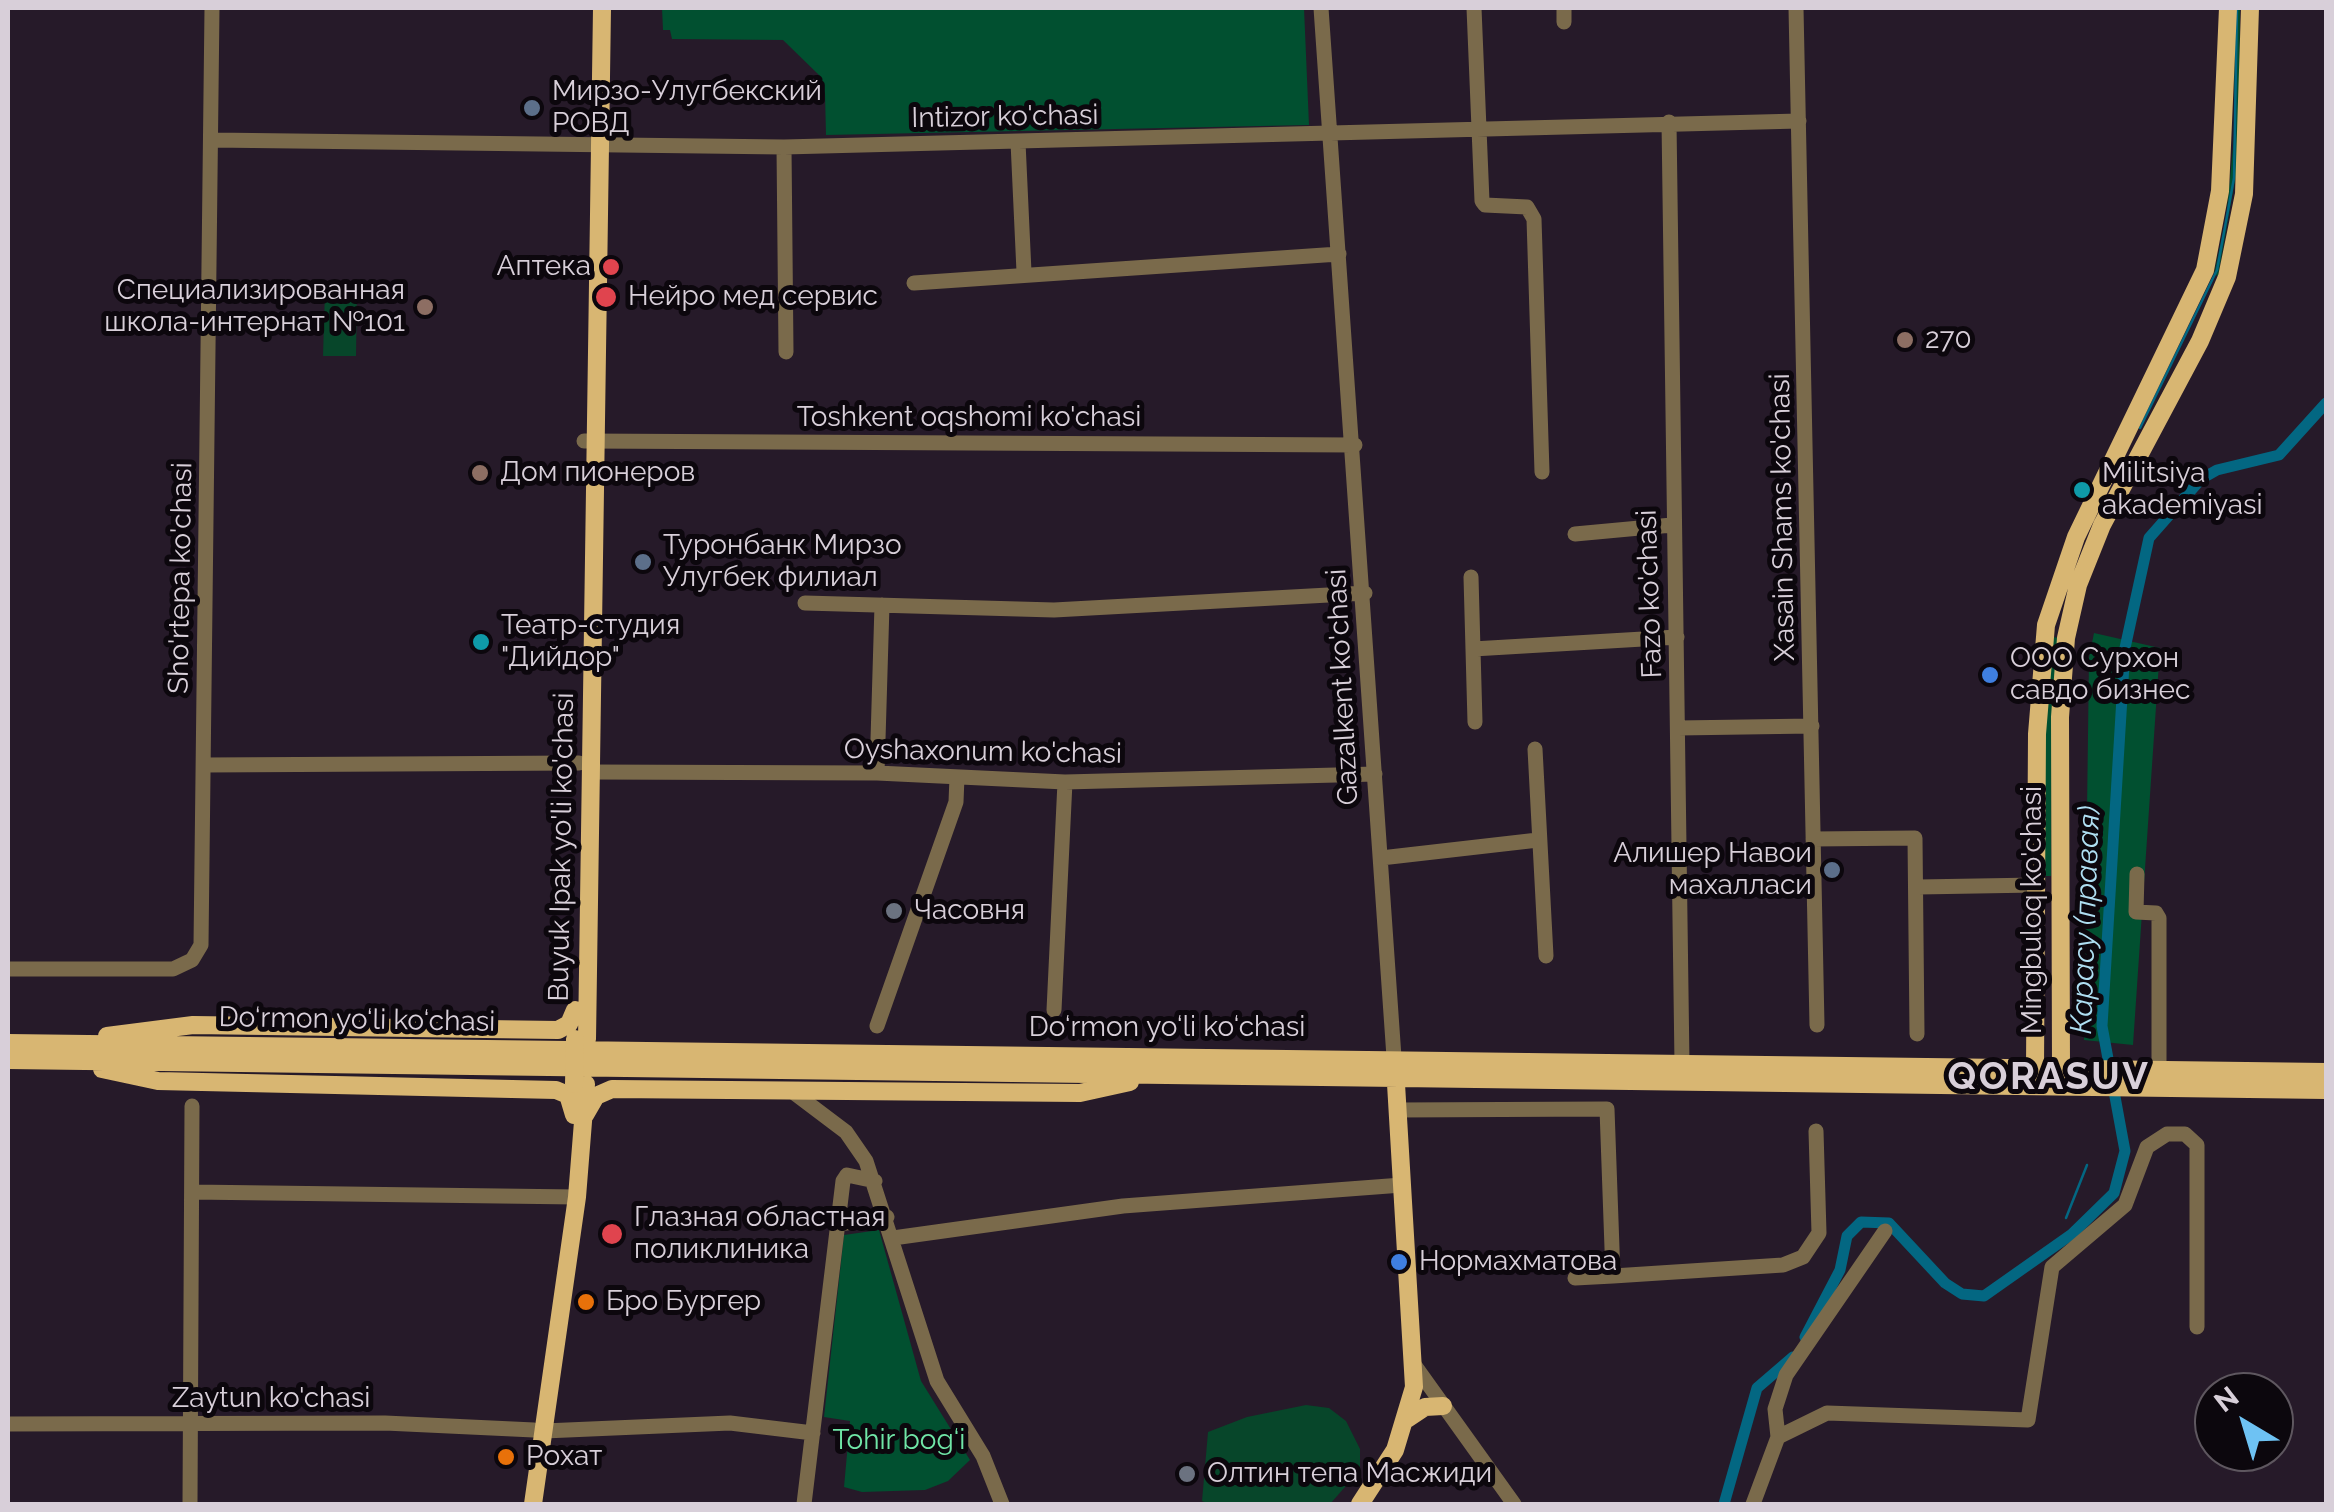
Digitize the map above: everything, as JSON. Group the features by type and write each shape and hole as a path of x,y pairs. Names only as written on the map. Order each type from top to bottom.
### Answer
{"main road":[{"name":"Buyuk Ipak yo'li ko'chasi","path":"533,1504 579,1115 594,147 590,8"},
{"name":"Buyuk Ipak yo'li ko'chasi","path":"594,147 602,8"},
{"name":"Mingbuloq ko'chasi","path":"2228,8 2224,142 2209,255 2195,300 2069,552 2048,616 2037,718 2034,1068 2048,1086 2061,1068 2060,701 2070,620 2082,575 2142,448 2208,326 2232,256 2246,159 2250,8"},
{"path":"2123,439 2142,448"},
{"path":"2048,616 2070,620"},
{"name":"Buyuk Ipak yo'li ko'chasi","path":"581,1039 575,1010 585,767"},
{"path":"2036,884 2060,885"},
{"path":"62,1052 193,1025 558,1030 569,1024 575,1010"},
{"name":"Do‘rmon yo‘li ko‘chasi","path":"8,1043 62,1052 1161,1076 1395,1067 1682,1064 2061,1068 2098,1078"},
{"path":"62,1052 158,1081 556,1090 568,1095 579,1115 596,1096 612,1089 1080,1092 1161,1076"},
{"name":"Do‘rmon yo‘li ko‘chasi","path":"8,1060 62,1052 1395,1067 2048,1086 2125,1078 2326,1090"},
{"name":"Gazalkent ko'chasi","path":"1395,1067 1413,1363 1413,1396 1402,1426"},
{"name":"Do‘rmon yo‘li ko‘chasi","path":"2125,1078 2158,1070 2326,1072"},
{"path":"1346,1504 1402,1426 1420,1409 1443,1406"},
{"path":"1360,1504 1384,1473 1402,1426"},
{"name":"Buyuk Ipak yo'li ko'chasi","path":"522,1504 539,1430"}],"street":[{"name":"Sho'rtepa ko'chasi","path":"8,969 172,969 196,956 202,939 212,8"},
{"name":"Gazalkent ko'chasi","path":"1322,8 1395,1067"},
{"path":"1474,8 1482,200 1485,205 1527,207 1534,219 1542,472"},
{"name":"Xasain Shams ko'chasi","path":"1796,8 1816,1025"},
{"name":"Intizor ko'chasi","path":"212,140 784,147 1799,121"},
{"name":"Fazo ko'chasi","path":"1669,122 1682,1064"},
{"path":"1018,142 1024,272"},
{"path":"784,147 786,352"},
{"path":"914,282 1339,254"},
{"name":"Toshkent oqshomi ko'chasi","path":"590,441 1355,445"},
{"path":"1575,534 1672,525"},
{"path":"1471,577 1474,722"},
{"path":"805,604 1054,610 1364,594"},
{"path":"876,773 882,605"},
{"path":"1473,650 1677,637"},
{"path":"1678,728 1812,726"},
{"path":"1535,749 1546,956"},
{"name":"Oyshaxonum ko'chasi","path":"204,765 585,767 876,773 1065,782 1375,774"},
{"path":"877,1026 956,802 956,777"},
{"path":"1054,1010 1065,782"},
{"path":"1813,839 1915,838 1917,1034"},
{"path":"1381,858 1538,840"},
{"path":"2137,874 2136,912 2156,913 2158,918 2158,1070"},
{"path":"1918,887 2036,884"},
{"path":"793,1092 840,1128 861,1152 874,1181 938,1381 983,1456 1002,1504"},
{"path":"831,1092 832,1114 840,1128"},
{"path":"190,1504 192,1106"},
{"path":"1398,1110 1606,1109 1613,1276"},
{"path":"1575,1278 1783,1265 1804,1257 1818,1238 1816,1131"},
{"path":"1778,1437 1826,1413 2028,1420 2052,1267 2125,1205 2147,1147 2167,1134 2185,1134 2197,1145 2197,1327"},
{"path":"804,1504 844,1177 874,1181"},
{"path":"893,1238 1124,1206 1402,1185"},
{"path":"192,1192 572,1196"},
{"path":"839,1224 886,1217"},
{"path":"1753,1504 1778,1437 1776,1409 1786,1375 1885,1231"},
{"path":"1413,1363 1514,1504"},
{"name":"Zaytun ko'chasi","path":"8,1424 448,1424 539,1430 730,1424 813,1433"}],"green space":[{"path":"662,8 1304,8 1309,125 826,135 825,94 819,75 783,40 672,39 670,30 663,30"},
{"path":"2235,8 2240,8 2238,163 2218,276 2214,274 2226,219 2234,138"},
{"path":"325,290 357,290 356,356 323,356"},
{"path":"2094,633 2160,648 2133,1045 2084,1040 2089,658"},
{"path":"2053,637 2059,638 2052,709 2051,876 2044,876 2045,725"},
{"name":"Tohir bog‘i","path":"879,1230 921,1381 970,1460 948,1481 925,1490 862,1492 844,1487 850,1421 824,1417 844,1235"},
{"path":"1306,1405 1329,1408 1346,1421 1360,1449 1360,1470 1330,1504 1202,1501 1208,1432 1247,1417"}],"waterway":[{"path":"2140,428 2217,270 2234,178 2237,8"},
{"name":"Карасу (правая)","path":"1805,1337 1840,1270 1847,1236 1861,1222 1889,1223 1945,1283 1962,1294 1984,1296 2072,1234 2114,1193 2125,1151 2102,1026 2125,648 2149,538 2201,479 2217,470 2279,455 2326,403"},
{"path":"2066,1218 2087,1165"},
{"name":"Карасу (правая)","path":"1724,1504 1757,1388 1793,1357"}],"place":[{"name":"Мирзо-Улугбекский РОВД","path":"532,108"},
{"name":"Аптека","path":"611,267"},
{"name":"Нейро мед сервис","path":"606,297"},
{"name":"Специализированная школа-интернат №101","path":"425,307"},
{"name":"270","path":"1905,340"},
{"name":"Дом пионеров","path":"480,473"},
{"name":"Militsiya akademiyasi","path":"2082,490"},
{"name":"Туронбанк Мирзо Улугбек филиал","path":"643,562"},
{"name":"Театр-студия \"Дийдор\"","path":"481,642"},
{"name":"ООО Сурхон савдо бизнес","path":"1990,675"},
{"name":"Алишер Навои махалласи","path":"1832,870"},
{"name":"Часовня","path":"894,911"},
{"name":"Глазная областная поликлиника","path":"612,1234"},
{"name":"Нормахматова","path":"1399,1262"},
{"name":"Бро Бургер","path":"586,1302"},
{"name":"Рохат","path":"506,1457"},
{"name":"Олтин тепа Масжиди","path":"1187,1474"}],"district":[{"name":"QORASUV","path":"2049,1078"}]}
